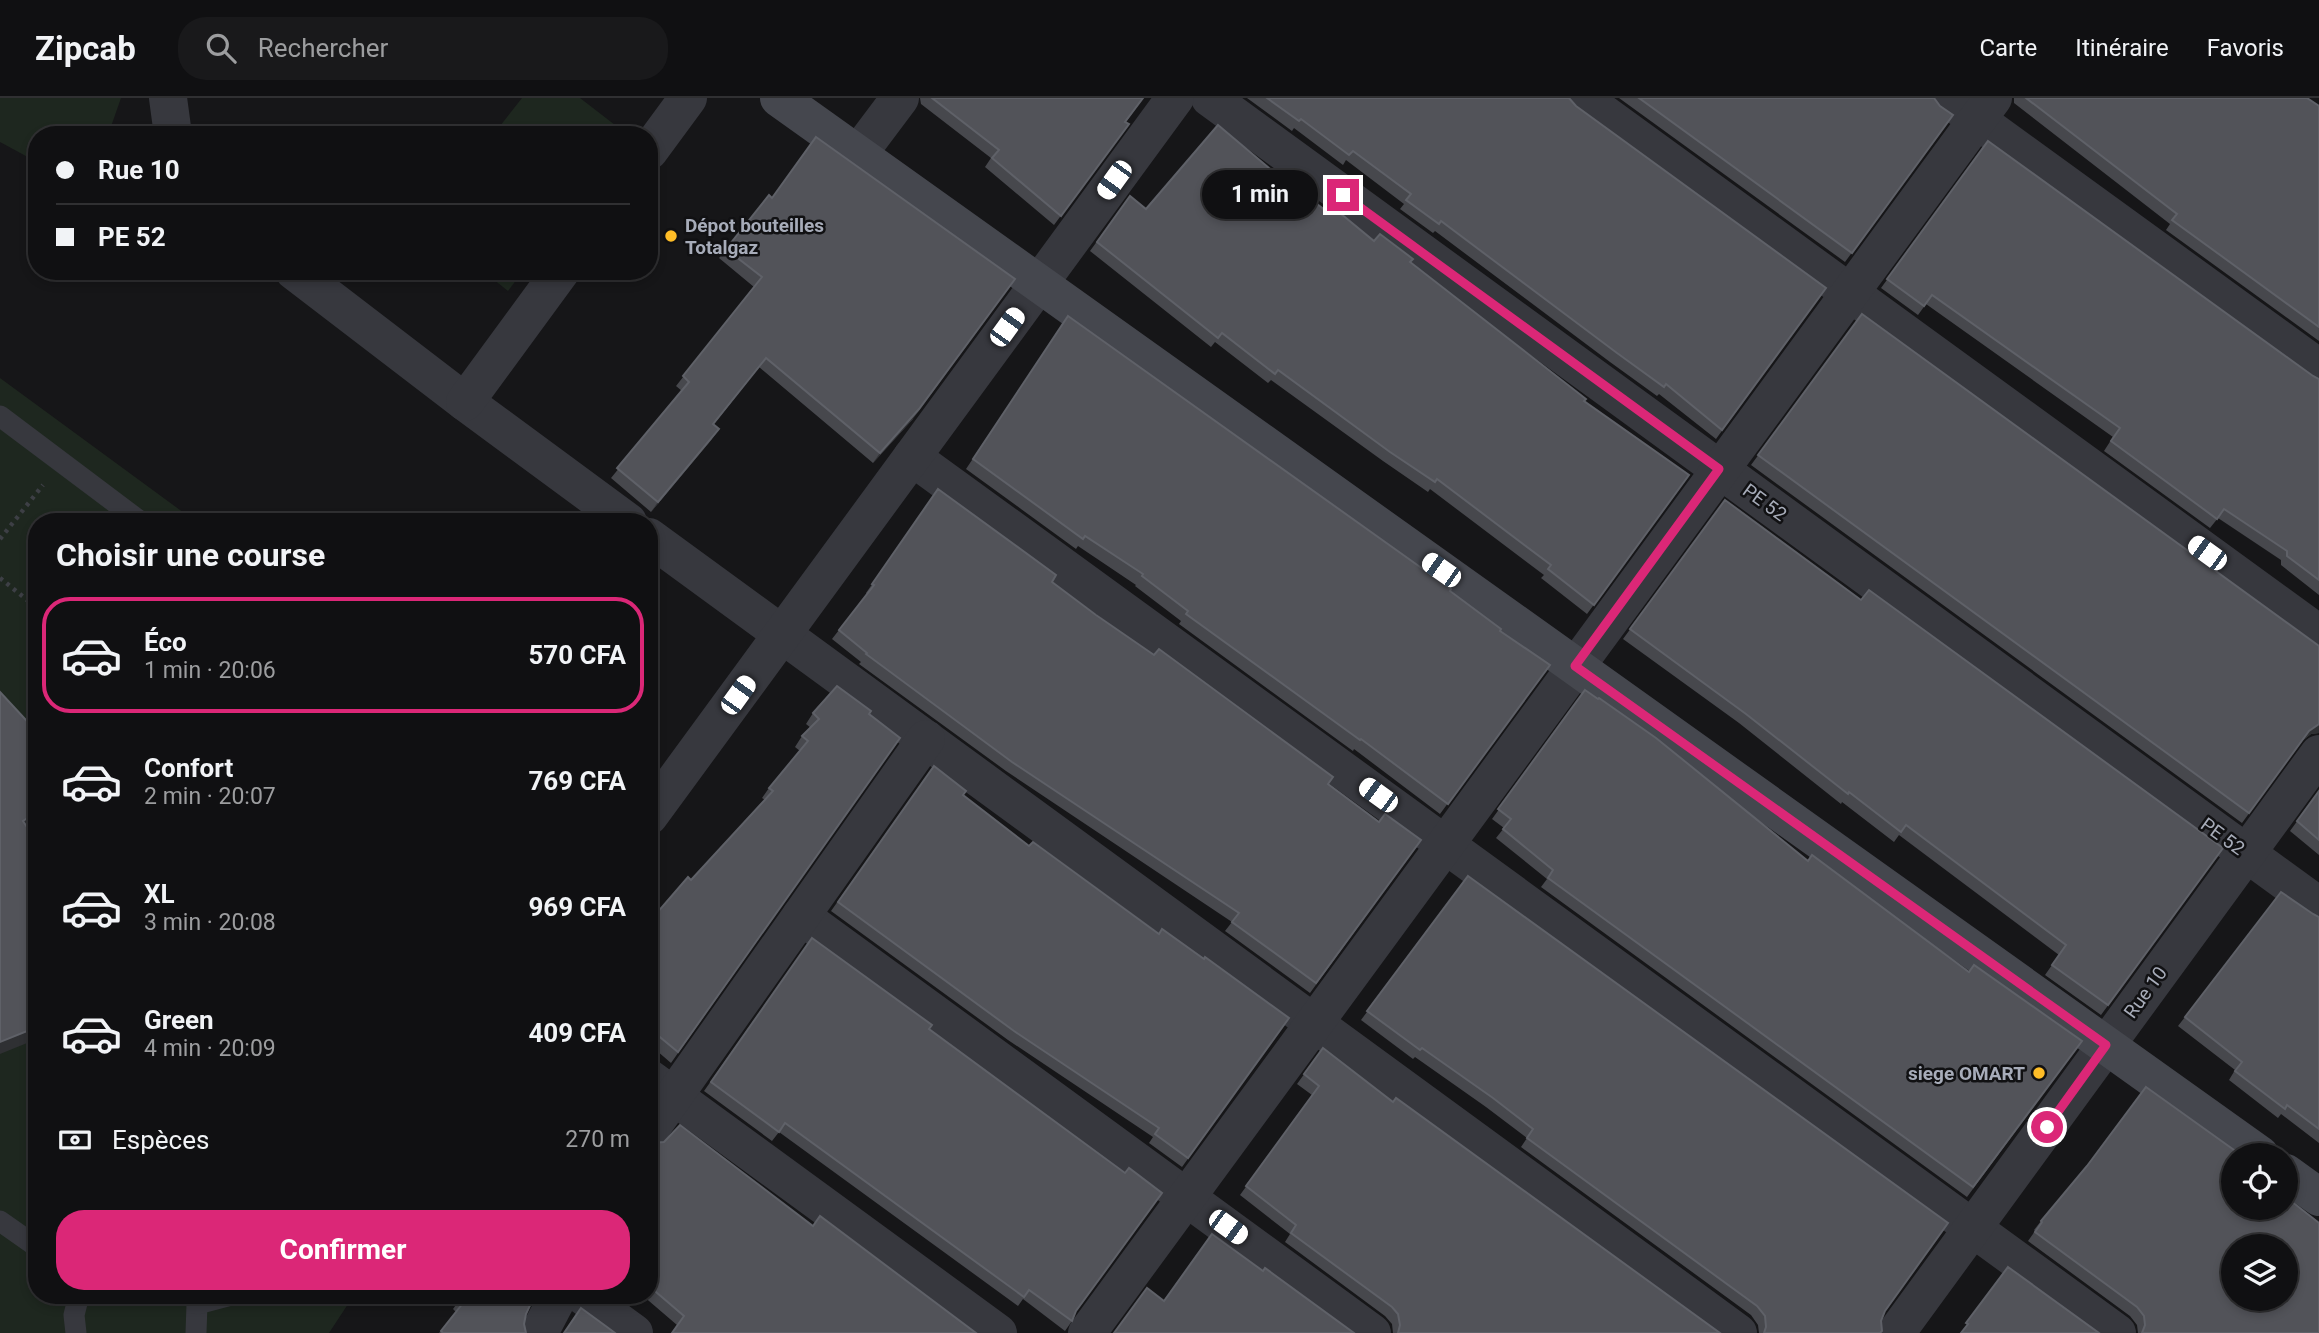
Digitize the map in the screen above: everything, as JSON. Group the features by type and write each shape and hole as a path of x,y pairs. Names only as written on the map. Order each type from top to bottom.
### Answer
{"street":[{"path":"168,98 172,126"},
{"path":"658,139 688,98"},
{"path":"779,98 2243,1143"},
{"path":"858,154 900,98"},
{"path":"658,804 1175,98"},
{"name":"PE 52","path":"1210,98 2319,906"},
{"path":"1582,98 2319,634"},
{"path":"1087,1333 1848,292 1972,105 2319,368"},
{"path":"306,280 616,513"},
{"path":"465,402 554,280"},
{"path":"912,457 2117,1333"},
{"path":"658,544 1738,1333"},
{"path":"926,739 801,916 661,1087 998,1333"},
{"name":"Rue 10","path":"1896,1333 2319,754"},
{"path":"801,916 1372,1333"},
{"path":"2298,1182 2319,1197"},
{"path":"539,1333 554,1304"},
{"path":"594,1304 634,1333"}],"lane":[{"path":"0,416 129,513"},
{"path":"0,1221 28,1241"},
{"path":"76,1333 74,1315 77,1304"},
{"path":"195,1304 196,1333"}],"path":[{"path":"0,539 61,462"},
{"path":"0,578 28,601"}],"shaded area":[{"path":"0,98 121,98 111,126 28,126 28,157 0,142"},
{"path":"522,98 580,98 616,126 500,126"},
{"path":"494,280 516,280 508,291"},
{"path":"0,378 184,513 28,513 28,1304 348,1304 329,1333 0,1333"}],"building":[{"path":"932,98 1143,98 1125,122 1129,124 1061,216 992,158 999,150"},
{"path":"1267,98 1569,98 1576,106 1826,288 1722,430 1666,384 1664,387 1441,221 1439,224 1406,200 1411,194 1353,151 1349,155 1301,119 1299,121"},
{"path":"1639,98 1934,98 1953,115 1852,253"},
{"path":"2026,98 2307,98 2319,106 2319,327 2172,220 2177,214"},
{"path":"1218,125 1325,210 1329,204 1374,241 1380,234 1413,259 1410,262 1586,399 1584,401 1689,475 1594,605 1548,569 1551,565 1437,479 1435,482 1390,452 1278,370 1275,374 1222,333 1218,338 1097,242 1130,196 1146,209"},
{"path":"816,137 1015,279 919,409 880,453 766,358 713,424 719,429 658,502 617,468 689,382 683,376 762,277 726,249 769,195 772,198"},
{"path":"1988,141 2319,379 2319,580 2287,556 2287,551 2224,509 2217,519 2111,441 2120,428 1932,295 1924,306 1887,279"},
{"path":"1862,314 2319,646 2319,724 2309,731 2249,813 1758,455"},
{"path":"1068,316 1451,589 1450,591 1501,629 1500,631 1550,665 1448,804 1186,614 1188,611 1142,576 1143,574 1085,536 1083,539 973,459"},
{"path":"938,489 1056,575 1052,582 1096,615 1154,655 1159,649 1333,777 1328,784 1379,822 1385,814 1421,840 1316,983 1232,922 1239,913 1012,762 866,654 839,630 874,585 872,584"},
{"path":"1725,500 1861,600 1869,590 2223,848 2108,1005 2052,965 2066,945 1906,825 1901,832 1849,792 1848,794 1746,714 1630,629"},
{"path":"837,686 871,711 869,714 900,738 678,1052 658,1035 658,912 688,877 691,880 773,791 769,788 808,741 802,736 819,719 813,713"},
{"path":"1585,690 1656,738 1808,861 1812,855 1969,972 1974,965 2082,1041 1973,1187 1548,878 1553,870 1503,829 1511,819 1498,809"},
{"path":"0,692 28,722 28,818 23,821 28,828 28,1031 0,1042"},
{"path":"934,766 966,791 963,795 1029,846 1033,842 1159,934 1162,929 1289,1018 1188,1158 1155,1134 1159,1128 1014,1031 838,902"},
{"path":"2319,791 2319,840 2297,821"},
{"path":"1468,876 1948,1223 1885,1311 1880,1333 1764,1333 1765,1316 1757,1306 1527,1138 1533,1129 1493,1098 1367,1011"},
{"path":"2281,892 2319,917 2319,1129 2287,1105 2285,1109 2235,1071 2242,1062 2185,1017"},
{"path":"812,938 932,1025 929,1029 1125,1173 1129,1168 1162,1193 1076,1311 1072,1321 1029,1290 1024,1297 785,1123 779,1132 711,1082"},
{"path":"1323,1048 1393,1102 1396,1098 1720,1333 1398,1333 1398,1314 1392,1307 1291,1233 1296,1225 1246,1186 1319,1086 1304,1074"},
{"path":"2146,1087 2224,1143 2221,1143 2221,1220 2298,1220 2298,1206 2319,1223 2319,1333 2142,1333 2144,1316 2137,1307 2035,1232 2087,1166"},
{"path":"680,1125 813,1226 820,1216 976,1333 672,1333 684,1316 658,1294 658,1143 664,1142"},
{"path":"1212,1234 1263,1271 1265,1268 1354,1333 1114,1333 1147,1288 1164,1301"},
{"path":"2008,1267 2099,1333 1961,1333"},
{"path":"462,1304 531,1304 524,1324 526,1333 441,1331"},
{"path":"581,1308 607,1327 615,1333 564,1333"}],"place":[{"name":"Dépot bouteilles Totalgaz","path":"671,236"},
{"name":"siege OMART","path":"2039,1073"}],"route":[{"path":"1343,195 1719,469 1575,666 2106,1045 2047,1127"}]}
